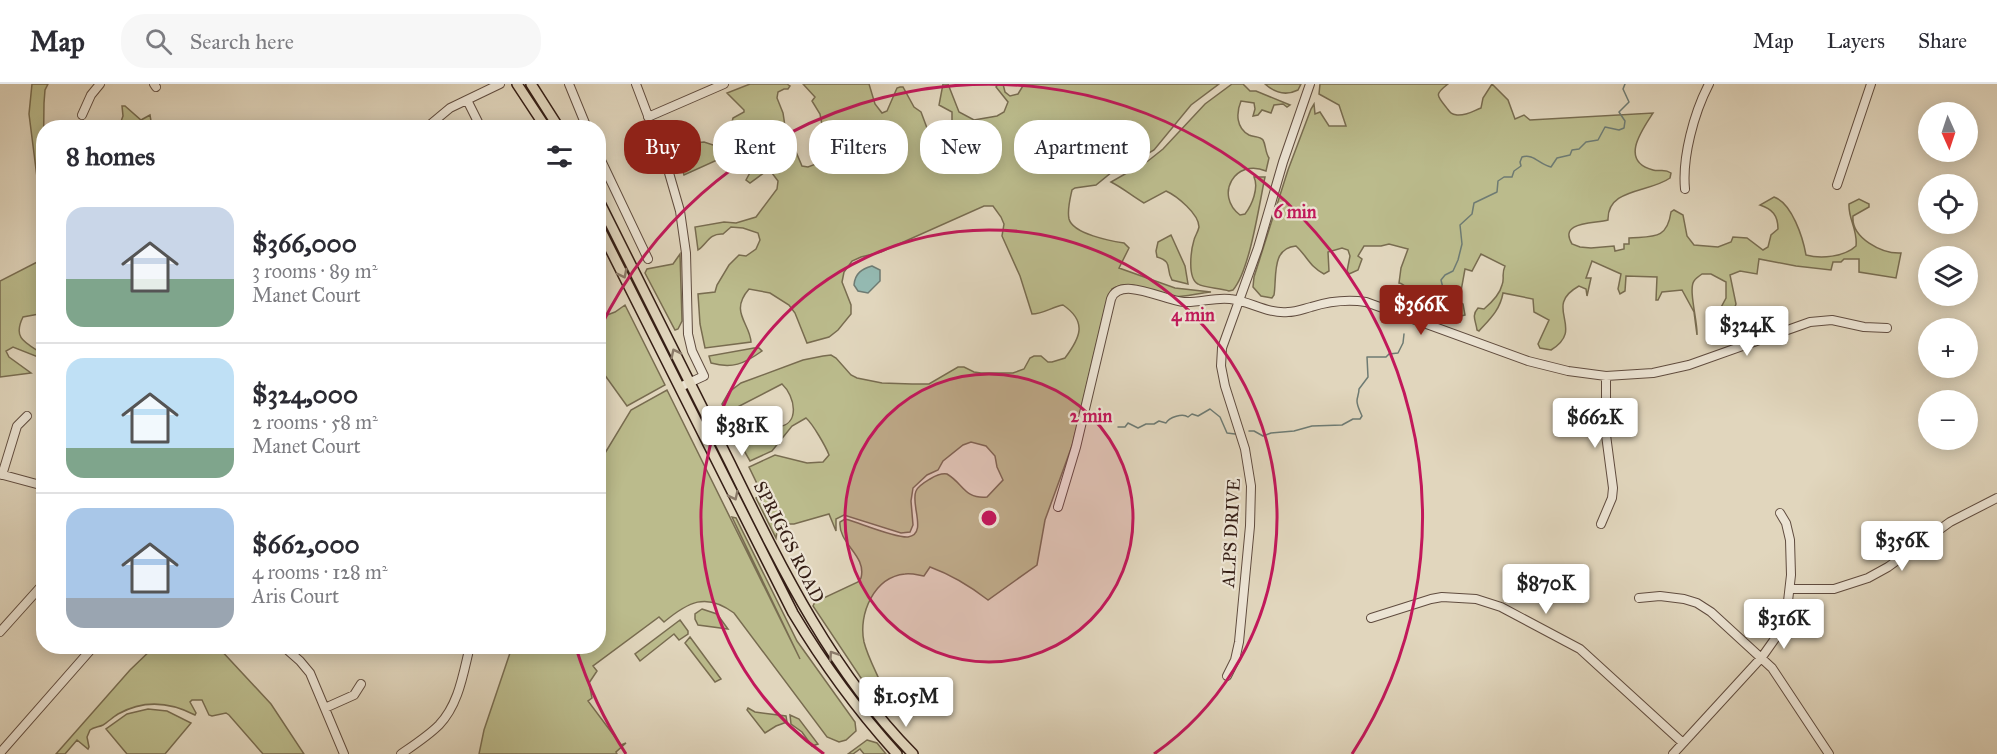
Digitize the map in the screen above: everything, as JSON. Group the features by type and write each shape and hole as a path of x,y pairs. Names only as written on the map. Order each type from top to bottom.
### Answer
{"main road":[{"path":"517,84 541,120"},
{"path":"531,84 554,120"},
{"name":"SPRIGGS ROAD","path":"606,215 802,606 850,679 890,730 913,754"},
{"name":"SPRIGGS ROAD","path":"606,241 793,613 831,672 872,726 897,754"}],"street":[{"path":"82,115 91,95 100,84"},
{"path":"434,120 443,112 500,84"},
{"path":"569,84 584,120"},
{"path":"636,84 667,166 680,211 686,253 688,334 692,351 704,376 680,387"},
{"path":"648,117 724,84"},
{"name":"ALPS DRIVE","path":"1227,676 1239,642 1251,506 1249,466 1228,399 1221,366 1222,348 1263,233 1310,84"},
{"path":"1685,189 1683,171 1697,110 1709,84"},
{"path":"1837,185 1871,84"},
{"path":"467,100 477,120"},
{"path":"606,171 648,259"},
{"path":"1058,507 1076,447 1113,294 1119,290 1130,289 1179,302 1226,298 1263,309 1288,312 1333,301 1355,300 1528,361 1568,371 1606,376 1653,373 1689,365 1810,322 1832,320 1864,327 1887,328"},
{"path":"1601,524 1612,498 1613,488 1606,435 1606,376"},
{"path":"27,416 17,426 1,474 36,484"},
{"path":"1790,589 1834,589 1868,579 1950,522 1997,498"},
{"path":"1673,754 1762,657 1782,627 1790,589 1790,540 1786,523 1780,513"},
{"path":"0,632 36,592"},
{"path":"1371,618 1442,597 1476,599 1501,607 1580,649 1683,743"},
{"path":"1639,598 1672,597 1697,603 1711,612 1762,657 1782,681 1829,754"},
{"path":"0,753 87,654"},
{"path":"292,654 310,673 344,754"},
{"path":"401,754 432,731 450,710 460,687 468,654"},
{"path":"325,708 354,695 361,684"}],"green space":[{"path":"32,84 48,84 45,90 44,120 36,120 36,169 29,114"},
{"path":"750,84 787,84 790,86 778,92 777,98 784,120 732,120 744,110 727,93"},
{"path":"803,84 869,84 875,104 882,113 887,111 897,88 903,87 924,120 920,120 920,174 1002,174 1002,120 974,120 997,116 1004,112 1008,102 996,87 998,84 1003,84 1005,92 1010,96 1018,94 1024,84 1219,84 1191,105 1150,152 1150,120 1014,120 1014,174 1110,174 1096,185 1072,190 1068,212 1069,219 1077,229 1093,236 1124,243 1129,248 1119,268 1175,288 1211,292 1172,297 1129,285 1112,289 1106,304 1073,443 1045,520 1037,565 988,600 960,581 930,567 924,576 905,574 894,577 877,589 866,609 864,642 888,702 879,702 873,696 813,606 815,602 858,582 861,578 860,563 843,537 840,522 845,519 903,537 914,535 918,525 915,497 920,486 936,476 947,474 973,496 987,497 1003,480 995,456 986,446 971,442 963,445 943,461 938,470 927,475 913,488 911,501 913,525 910,532 901,533 844,515 836,519 836,531 829,514 794,524 784,524 777,531 776,538 756,498 762,494 749,467 775,455 807,463 823,462 829,455 806,418 792,426 772,451 750,461 739,442 741,436 762,418 769,419 777,427 785,425 793,416 790,396 782,384 726,413 722,404 729,392 741,383 803,360 831,355 851,375 882,383 929,384 958,367 981,373 1013,373 1024,369 1030,358 1034,356 1041,356 1048,362 1065,358 1078,337 1079,324 1071,311 1063,305 1032,314 1020,276 1002,236 1004,224 1001,217 993,206 984,206 881,252 852,261 844,272 842,282 851,305 851,314 829,337 807,343 795,313 789,305 770,293 749,289 743,297 741,311 751,342 705,348 700,324 698,294 715,292 729,265 739,255 746,256 756,249 760,240 758,233 731,227 723,234 711,237 698,250 695,227 724,222 736,223 756,217 777,189 778,181 773,174 797,174 797,154 802,166 809,167 809,174 908,174 908,120 821,120 812,101 815,97"},
{"path":"943,84 948,84 959,112 974,120 952,120 952,112 939,105"},
{"path":"1232,84 1243,84 1250,91 1256,91 1290,105 1287,107 1283,104 1274,105 1271,113 1262,110 1258,115 1253,116 1254,103 1241,101 1239,106 1239,124 1249,135 1263,140 1269,158 1266,171 1255,168 1245,170 1237,174 1229,189 1232,207 1240,215 1245,214 1254,196 1256,186 1254,177 1265,177 1249,253 1239,281 1233,290 1229,291 1198,284 1192,276 1191,257 1199,227 1187,206 1166,191 1144,203 1111,182 1125,174 1150,174 1150,159 1163,149 1205,104"},
{"path":"1265,84 1301,84 1298,90 1285,93 1273,90"},
{"path":"1320,84 1448,84 1438,95 1450,112 1457,115 1481,108 1483,98 1492,84 1508,100 1515,119 1524,115 1530,120 1653,113 1636,144 1637,160 1643,166 1653,170 1664,170 1671,173 1670,178 1614,202 1608,220 1574,227 1569,237 1572,244 1591,248 1614,246 1615,251 1624,249 1624,244 1629,244 1629,238 1658,235 1662,232 1674,210 1683,215 1687,236 1694,245 1718,247 1731,242 1733,237 1747,238 1763,250 1768,247 1771,235 1778,229 1778,224 1774,213 1760,205 1774,197 1786,206 1791,214 1806,255 1832,256 1845,253 1856,246 1856,235 1849,204 1859,199 1869,204 1869,207 1853,216 1857,231 1862,238 1877,248 1901,253 1896,278 1859,272 1859,259 1833,262 1831,270 1759,259 1757,274 1740,271 1730,275 1736,304 1730,321 1729,334 1725,339 1721,339 1718,337 1718,313 1726,298 1726,282 1711,274 1702,274 1694,281 1692,291 1697,335 1694,312 1682,290 1662,292 1656,300 1657,277 1626,276 1625,291 1620,294 1618,289 1621,274 1592,261 1586,278 1591,278 1587,296 1586,289 1579,286 1568,294 1563,310 1565,334 1561,342 1551,350 1540,348 1538,344 1549,320 1534,312 1533,299 1503,293 1494,314 1479,331 1477,330 1474,316 1476,311 1478,308 1484,309 1497,295 1503,283 1505,266 1481,254 1472,271 1465,269 1459,302 1463,304 1465,315 1460,316 1451,314 1432,300 1414,294 1399,283 1401,268 1408,249 1389,244 1364,246 1358,256 1362,259 1358,270 1349,274 1347,271 1350,256 1348,250 1342,248 1328,252 1329,271 1324,274 1312,265 1296,246 1288,248 1282,252 1277,264 1274,295 1272,298 1261,296 1253,287 1254,277 1288,170 1311,109 1314,104 1315,114 1320,112 1329,126 1346,126 1339,105 1319,94"},
{"path":"122,106 125,106 141,120 122,120"},
{"path":"150,115 151,120 141,120"},
{"path":"701,142 713,145 713,162 701,167"},
{"path":"749,174 762,174 750,183 746,180"},
{"path":"1171,235 1185,266 1188,284 1172,280 1166,261 1157,257 1158,242"},
{"path":"680,254 682,321 675,330 645,273 647,269 673,264"},
{"path":"36,263 36,315 23,317 19,331 23,340 36,350 36,356 13,347 6,351 9,357 31,373 0,377 0,281"},
{"path":"625,305 665,385 627,406 606,377 606,315"},
{"path":"754,348 762,351 743,362 732,365 711,363 709,356"},
{"path":"667,390 800,659 732,517 736,518 797,641 855,722 856,731 846,740 839,742 827,737 734,613 706,601 681,609 664,622 659,617 593,666 597,671 589,683 592,698 588,701 621,745 626,743 616,752 617,754 479,754 484,730 510,654 606,654 606,451 631,410"},
{"path":"702,609 717,614 728,629 698,625 695,614"},
{"path":"680,620 688,634 679,640 674,634 640,661 635,654"},
{"path":"690,637 721,679 715,682 685,643"},
{"path":"147,654 225,654 271,704 304,754 263,754 229,715 226,713 209,715 202,700 192,700 190,702 195,715 176,707 156,704 127,709 103,725 90,730 87,737 88,749 77,740 65,754 56,754"},
{"path":"748,708 755,712 786,716 787,722 765,733 747,710"},
{"path":"148,709 167,711 191,723 165,754 127,754 106,729 127,714"},
{"path":"790,715 799,719 818,744 812,746 802,732 791,724"},
{"path":"867,740 877,743 886,754 864,754 860,749 853,754 848,754"}],"water":[{"path":"872,266 880,270 880,281 868,293 858,291 854,285 857,275"}],"waterway":[{"path":"1421,308 1423,295 1439,296 1444,292 1441,280 1453,271 1458,260 1462,244 1460,225 1472,214 1474,203 1497,192 1498,181 1504,177 1512,177 1514,171 1521,166 1522,157 1533,158 1551,167 1557,158 1570,155 1572,150 1579,149 1586,142 1598,140 1605,127 1619,130 1624,128 1625,121 1619,112 1629,102 1623,89 1625,84"},
{"path":"1249,431 1263,436 1312,426 1342,425 1353,419 1360,419 1362,416 1357,400 1359,389 1368,377 1367,357 1386,357 1389,354 1398,353 1404,334"},
{"path":"1118,427 1125,427 1128,423 1138,428 1159,421 1166,423 1176,416 1188,417 1192,414 1198,416 1210,409 1220,417 1227,433 1235,434"}]}
